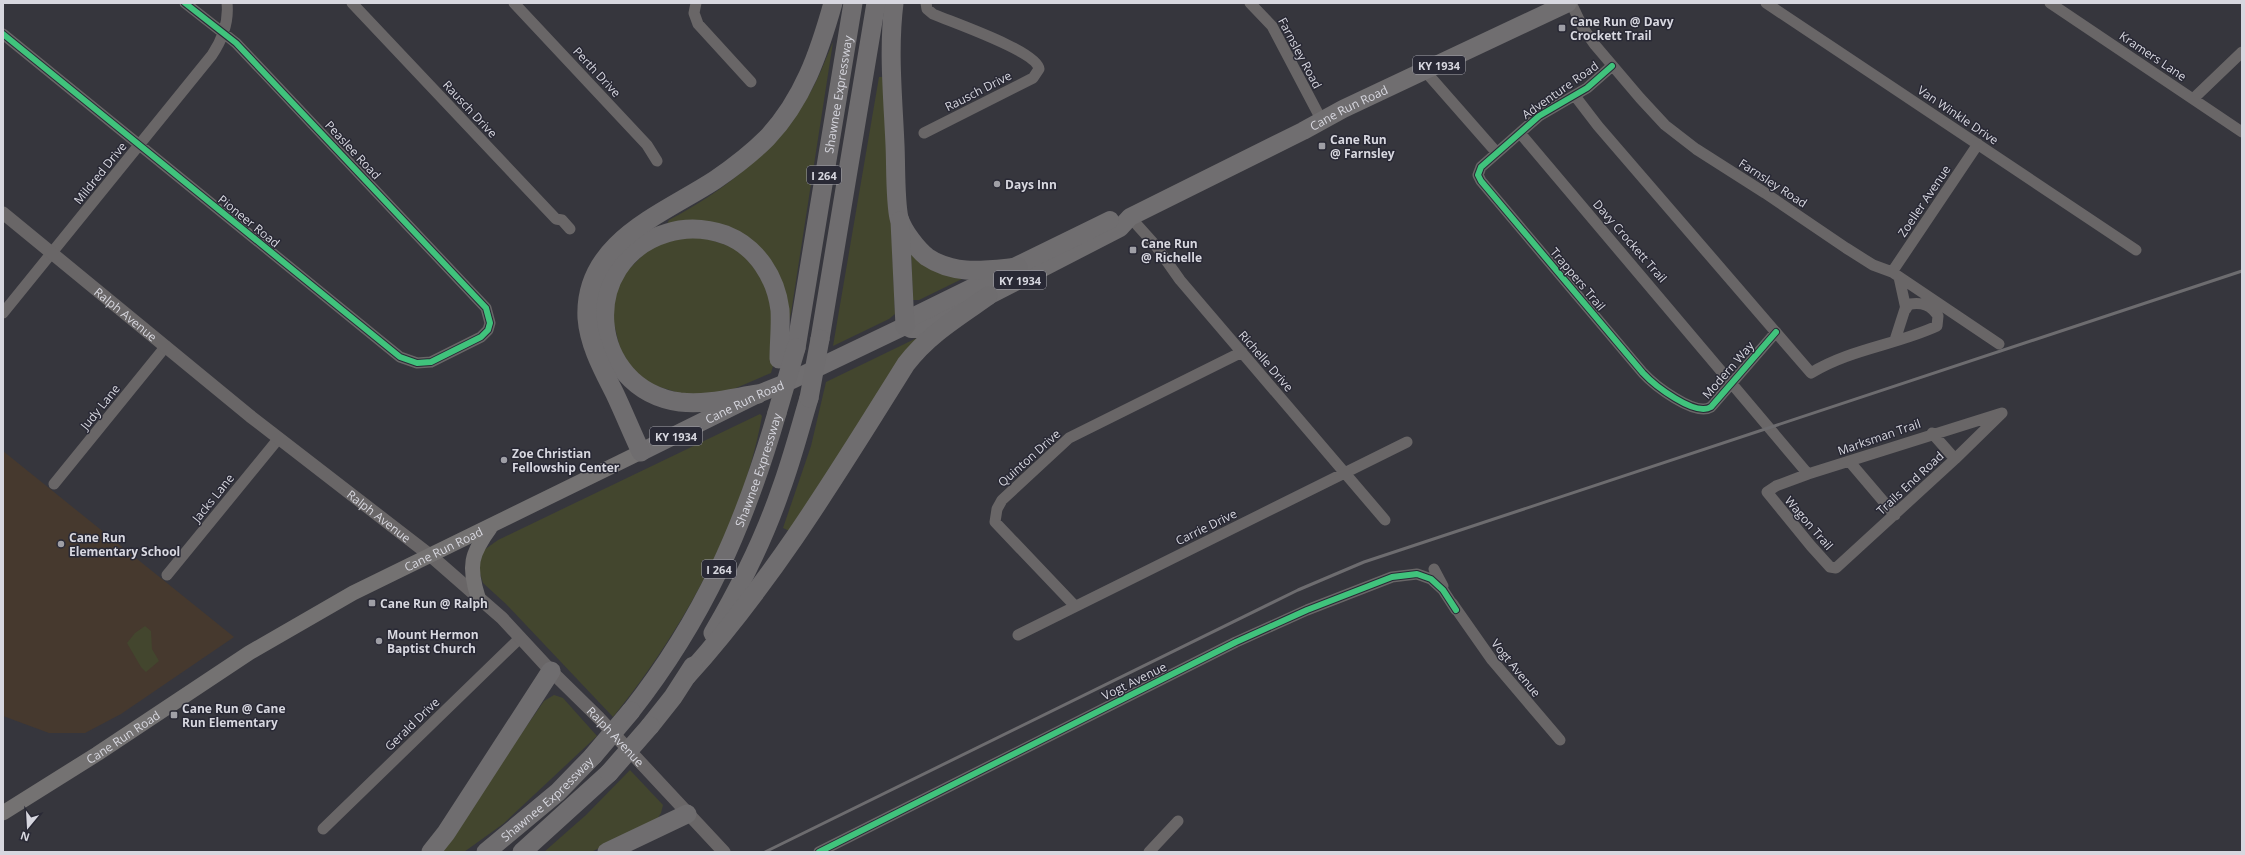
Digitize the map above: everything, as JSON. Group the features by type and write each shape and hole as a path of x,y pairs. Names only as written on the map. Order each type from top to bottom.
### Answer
{"highway":[{"path":"641,452 598,360 590,338 587,306 595,273 608,254 622,240 658,214 716,179 745,158 767,138 796,101 811,72 822,43 833,3"},
{"name":"Shawnee Expressway","path":"486,852 558,792 593,756 632,711 672,654 703,602 733,541 753,491 796,348 854,3"},
{"name":"Shawnee Expressway","path":"522,852 609,773 650,726 687,676 723,616 758,548 782,488 809,398 876,3"},
{"path":"894,3 892,73 905,326"},
{"name":"Cane Run Road","path":"905,326 911,329 918,329 988,296 1120,228 1130,217 1322,121 1570,3"},
{"name":"Cane Run Road","path":"641,452 758,394 788,382 905,326 910,318 1018,267 1085,231 1117,217 1130,217"},
{"path":"900,218 912,241 926,256 940,265 954,269 976,272 1018,267"},
{"path":"758,394 708,402 679,402 653,394 631,379 612,354 604,324 608,291 617,270 626,258 645,242 656,236 677,230 707,230 734,239 748,249 759,260 767,270 773,284 780,311 777,413"},
{"path":"687,676 725,634 749,602 836,476 906,364 917,350 931,336 988,296"},
{"path":"431,852 446,833 551,671"},
{"path":"607,852 687,814"}],"main road":[{"name":"Cane Run Road","path":"3,812 97,754 249,653 353,593 641,452"},
{"path":"478,597 474,583 472,562 478,545 492,526"}],"street":[{"name":"Peaslee Road","path":"185,3 236,43 302,112 486,308 490,323"},
{"name":"Mildred Drive","path":"3,313 212,55 221,42 228,15 227,3"},
{"name":"Rausch Drive","path":"352,3 556,219 562,220 570,229"},
{"name":"Perth Drive","path":"514,3 647,144 657,161"},
{"path":"696,3 694,13 698,24 751,82"},
{"name":"Farnsley Road","path":"1250,3 1272,26 1322,121"},
{"name":"Farnsley Road","path":"1570,3 1583,28 1612,66 1656,116 1696,149 1873,265 1895,274 1999,344"},
{"name":"Van Winkle Drive","path":"1766,3 2136,250"},
{"name":"Kramers Lane","path":"2050,3 2242,132"},
{"name":"Rausch Drive","path":"924,133 1033,78 1039,69 1035,60 1005,43 932,14 926,6"},
{"name":"Pioneer Road","path":"3,34 406,360 417,363 431,362 481,337 488,330 490,323"},
{"path":"2194,99 2242,52"},
{"name":"Adventure Road","path":"1520,133 1539,116 1575,96 1597,81 1612,66"},
{"path":"1425,71 1497,153 1520,133"},
{"name":"Adventure Road","path":"1575,96 1598,126 1811,373 1830,361 1895,340"},
{"name":"Davy Crockett Trail","path":"1520,133 1732,382 1808,474"},
{"name":"Zoeller Avenue","path":"1895,274 1978,144"},
{"name":"Trappers Trail","path":"1497,153 1478,172 1482,181 1643,373 1667,394 1692,406"},
{"name":"Ralph Avenue","path":"3,213 279,438 431,556 478,597 599,718 724,852"},
{"name":"Richelle Drive","path":"1130,217 1156,246 1180,280 1385,520"},
{"path":"1895,274 1906,309"},
{"path":"1920,302 1935,311 1939,321 1937,326 1921,333 1895,340 1906,309 1910,304 1920,302"},
{"name":"Modern Way","path":"1692,406 1702,410 1708,409 1776,332"},
{"name":"Judy Lane","path":"54,484 166,346"},
{"name":"Quinton Drive","path":"1075,606 995,522 999,505 1069,438 1242,352"},
{"name":"Marksman Trail","path":"1767,492 1776,486 1808,474 1932,433 2002,413"},
{"name":"Trails End Road","path":"1833,569 1895,515 2002,413"},
{"path":"1932,433 1955,459"},
{"name":"Jacks Lane","path":"167,575 279,438"},
{"name":"Carrie Drive","path":"1018,635 1407,442"},
{"path":"1849,461 1895,515"},
{"name":"Wagon Trail","path":"1767,492 1811,546 1833,569"},
{"name":"Vogt Avenue","path":"1434,569 1456,610"},
{"name":"Vogt Avenue","path":"819,852 1236,642 1307,610 1385,580 1408,574 1424,576 1437,584 1492,660 1560,740"},
{"name":"Gerald Drive","path":"323,829 520,638"},
{"path":"1149,852 1178,821"}],"shaded area":[{"name":"Cane Run Elementary School","path":"3,451 234,637 121,714 85,733 49,733 3,716"}],"green space":[{"path":"833,42 788,325 761,254 667,224 669,220 689,209 728,183 747,168 780,135 811,91"},
{"path":"879,77 885,77 895,314 889,319 833,346"},
{"path":"695,235 739,249 769,287 775,359 771,373 722,394 692,397 647,383 622,357 611,311 622,276 652,246"},
{"path":"911,252 964,278 919,300 913,300"},
{"path":"925,334 792,532 783,528 811,446 826,382"},
{"path":"760,414 762,416 753,456 740,496 706,575 662,650 613,717 506,604 483,583 478,567 484,550 498,540"},
{"path":"145,626 151,631 152,649 159,661 146,672 141,667 127,643 135,633"},
{"path":"554,695 563,698 597,736 503,824 464,852 439,852 544,701"},
{"path":"630,770 663,805 661,813 656,821 591,852 544,852 586,815"}],"railway":[{"path":"765,852 1298,590 1364,562 2242,271"}],"cycle path":[{"path":"3,34 400,357 417,363 431,362 481,337 488,330 490,323 486,308 236,43 185,3"},
{"path":"1612,66 1587,88 1539,116 1481,167 1478,175 1481,181 1643,373 1665,392 1685,404 1695,408 1704,409 1711,407 1776,332"},
{"path":"819,852 1236,642 1307,610 1392,577 1417,574 1431,579 1443,590 1456,610"}],"place":[{"name":"Cane Run @ Davy Crockett Trail","path":"1562,28"},
{"name":"Cane Run @ Farnsley","path":"1322,146"},
{"name":"Days Inn","path":"997,184"},
{"name":"Cane Run @ Richelle","path":"1133,250"},
{"name":"Zoe Christian Fellowship Center","path":"504,460"},
{"name":"Cane Run Elementary School","path":"61,544"},
{"name":"Cane Run @ Ralph","path":"372,603"},
{"name":"Mount Hermon Baptist Church","path":"379,641"},
{"name":"Cane Run @ Cane Run Elementary","path":"174,715"}]}
